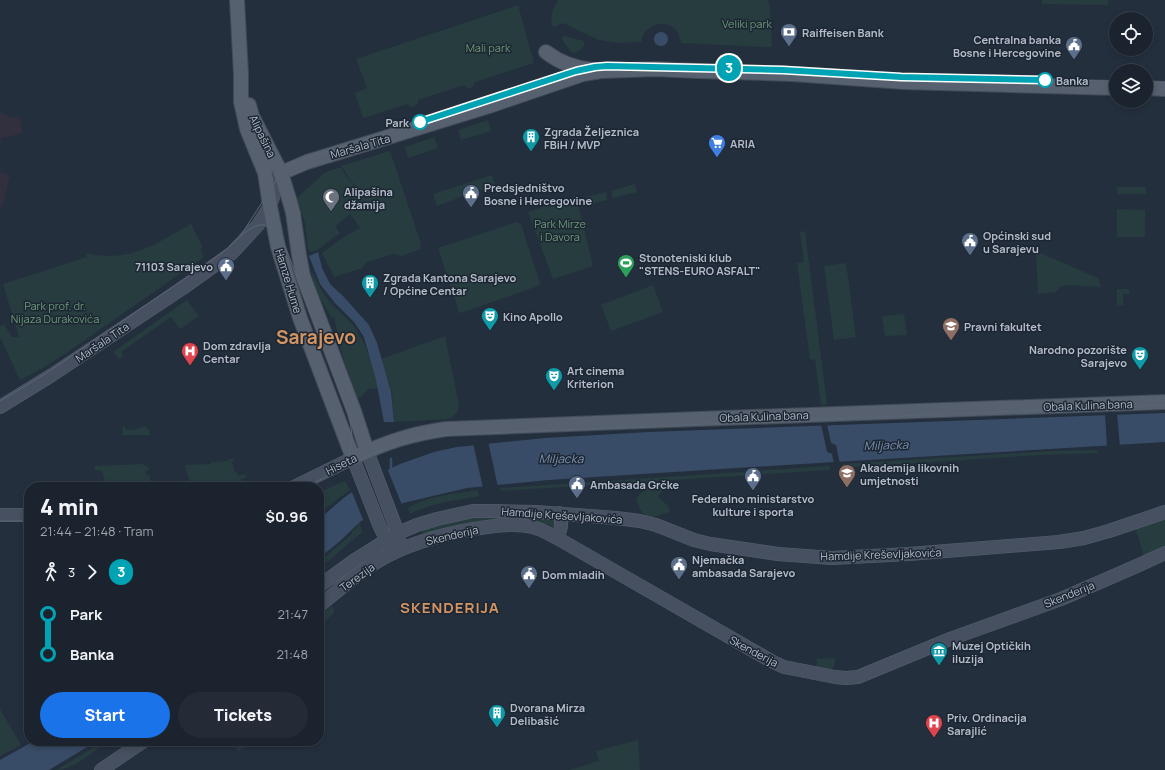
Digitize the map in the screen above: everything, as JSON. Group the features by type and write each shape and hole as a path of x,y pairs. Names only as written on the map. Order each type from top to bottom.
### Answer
{"main road":[{"name":"Alipašina","path":"237,0 241,102 247,129 265,173"},
{"path":"546,52 563,63 580,68 601,71"},
{"name":"Maršala Tita","path":"0,406 52,375 183,288 232,253 258,225 270,206 281,173 307,162 478,110 583,74 601,71 705,71 787,74 904,82 1109,88"},
{"name":"Alipašina","path":"241,74 252,116 281,173"},
{"path":"1153,88 1165,89"},
{"name":"Hamze Hume","path":"265,173 278,247 300,318 386,540"},
{"name":"Hamze Hume","path":"281,173 295,225 303,276 398,533"},
{"path":"270,206 286,213 295,225"},
{"name":"Obala Kulina bana","path":"367,451 390,441 446,429 1165,402"},
{"path":"344,433 354,436 367,451"},
{"name":"Hiseta","path":"304,482 367,451"},
{"name":"Hamdije Kreševljakovića","path":"386,540 417,525 437,519 490,510 559,513 640,521 656,525 694,540 747,550 778,554 840,558 1059,542 1084,538 1109,531 1165,512"},
{"path":"557,538 561,527 561,518 559,513"},
{"path":"0,515 24,515"},
{"name":"Skenderija","path":"398,551 416,543 448,534 511,525 532,527 557,538 773,662 784,667 846,678 858,678 950,639 1061,599 1140,566 1165,553"},
{"path":"386,540 392,548 398,551 400,543 398,533"},
{"name":"Terezija","path":"324,582 386,540"},
{"name":"Terezija","path":"324,602 372,565 398,551"},
{"path":"101,770 137,746"}],"shaded area":[{"path":"0,112 11,118 19,116 23,133 2,138 0,146"},
{"path":"0,172 10,175 2,207 0,207"}],"green space":[{"name":"Veliki park","path":"558,0 768,0 772,46 681,43 679,35 675,29 669,25 662,24 649,28 644,34 641,42 619,43 599,40 563,23 553,27 553,10"},
{"path":"1042,0 1108,0 1108,5 1042,4"},
{"name":"Mali park","path":"518,5 534,63 475,82 472,88 468,88 463,85 418,100 416,106 410,107 408,104 363,118 355,93 367,88 356,59"},
{"path":"565,36 583,41 585,43 580,50 571,52 562,39 562,37"},
{"path":"488,120 491,131 461,140 458,130"},
{"path":"434,137 438,148 408,158 405,147"},
{"path":"390,151 420,241 421,249 401,256 394,254 367,262 362,268 334,277 322,253 341,239 360,228 350,214 334,227 336,227 340,233 317,250 313,252 309,251 305,223 297,198 324,173 340,167 358,192 342,206 343,207 359,192 341,166"},
{"path":"492,175 496,187 477,191 437,206 433,194"},
{"path":"635,184 637,192 613,198 611,191"},
{"path":"1117,187 1146,187 1146,194 1117,194"},
{"path":"606,192 607,200 588,205 586,197"},
{"name":"Park Mirze i Davora","path":"576,196 593,266 553,279 528,212"},
{"path":"1117,209 1145,210 1145,237 1117,237"},
{"path":"517,222 521,224 540,283 538,286 461,313 459,312 438,248"},
{"name":"Park prof. dr. Nijaza Durakovića","path":"191,224 203,248 200,249 204,257 65,354 20,380 0,337 0,326 4,324 12,337 19,337 3,284 87,257 85,253 116,256 129,254 153,245"},
{"path":"805,231 827,404 821,405 815,359 810,360 797,263 804,262 800,232"},
{"path":"1036,251 1098,278 1101,287 1069,285 1060,287 1056,292 1038,294"},
{"path":"846,263 856,337 834,340 824,266"},
{"path":"312,271 329,301 358,332 369,355 379,388 369,389 360,398 357,397 344,362 334,317 332,318 318,295 311,272"},
{"path":"653,285 663,312 611,331 601,305"},
{"path":"1117,289 1129,289 1129,294 1123,294 1123,305 1117,306"},
{"path":"187,300 199,316 180,329 171,317 121,352 123,356 121,358 119,359 113,352"},
{"path":"904,314 907,335 885,336 882,316"},
{"path":"445,336 459,405 457,412 449,419 394,422 392,393 381,359"},
{"path":"123,425 126,429 133,430 145,426 149,430 150,435 122,435"},
{"path":"1098,450 1098,453 1040,455 842,468 842,464 1050,451"},
{"path":"229,459 234,459 232,462 235,473 237,472 238,476 245,474 246,478 241,479 242,481 238,482 191,482 185,465 211,464 211,462 228,461"},
{"path":"143,464 148,467 149,471 145,471 146,475 149,475 151,482 104,482 102,472 100,470 95,470 94,466"},
{"path":"830,466 830,470 501,491 500,488"},
{"path":"345,481 350,490 324,509 324,490"},
{"path":"649,486 666,487 658,496 668,506 670,512 649,518 640,510 636,498"},
{"path":"478,490 479,496 435,505 410,514 408,508 433,498"},
{"path":"505,514 506,520 467,523 423,535 421,530 465,517"},
{"path":"513,515 556,518 555,528 536,521 513,519"},
{"path":"1165,517 1165,546 1144,557 1135,526"},
{"path":"359,523 362,532 324,565 324,558 352,534 352,531"},
{"path":"332,606 334,610 334,613 324,622 324,612"},
{"path":"835,658 834,666 830,670 816,672 817,659"},
{"path":"0,709 21,745 0,756"},
{"path":"638,740 640,770 569,770 599,761 596,751"},
{"path":"95,746 102,746 90,755 69,767 56,770"},
{"path":"236,746 249,746 238,751"}],"water":[{"path":"661,32 666,34 668,39 666,44 661,46 656,44 654,39 656,34"},
{"path":"318,252 322,268 330,284 369,325 377,343 391,392 394,422 384,422 376,380 364,337 354,322 335,303 320,284 309,256"},
{"name":"Miljacka","path":"1165,413 1165,442 548,480 467,488 403,503 361,521 324,554 324,515 345,497 373,477 400,464 434,452 457,447 545,438 649,432"},
{"path":"25,746 89,746 49,770 0,770 0,760"}],"pier":[{"path":"1117,413 1120,447 1107,447 1105,414"},
{"path":"821,424 827,424 831,443 836,445 840,464 834,464 832,454 827,452"},
{"path":"488,441 498,487 483,488 473,443"},
{"path":"387,468 402,505 364,522 351,490 372,475"}],"waterway":[{"path":"391,459 391,471"}],"tram line":[{"name":"3","path":"420,122 576,71 607,66 783,70 901,77 1045,80"},
{"path":"241,235 281,173 295,162 553,78 595,67 622,66 783,70 901,77 1109,81"},
{"path":"1153,82 1165,82"},
{"path":"0,401 45,374 216,257 250,229 256,226 268,226 275,230 282,238 348,413 352,442 349,456 341,468"},
{"path":"315,482 362,458 401,444 430,437 460,434 1165,405"},
{"path":"0,521 24,521"}],"place":[{"name":"Raiffeisen Bank","path":"789,47"},
{"name":"Centralna banka Bosne i Hercegovine","path":"1074,60"},
{"name":"Banka","path":"1045,80"},
{"name":"Park","path":"420,122"},
{"name":"Zgrada Željeznica FBiH / MVP","path":"531,152"},
{"name":"ARIA","path":"717,158"},
{"name":"Predsjedništvo Bosne i Hercegovine","path":"471,208"},
{"name":"Alipašina džamija","path":"331,212"},
{"name":"Općinski sud u Sarajevu","path":"970,256"},
{"name":"Stonoteniski klub \"STENS-EURO ASFALT\"","path":"626,278"},
{"name":"71103 Sarajevo","path":"226,281"},
{"name":"Zgrada Kantona Sarajevo / Općine Centar","path":"370,298"},
{"name":"Kino Apollo","path":"490,331"},
{"name":"Pravni fakultet","path":"951,341"},
{"name":"Dom zdravlja Centar","path":"190,366"},
{"name":"Narodno pozorište Sarajevo","path":"1140,370"},
{"name":"Art cinema Kriterion","path":"554,391"},
{"name":"Akademija likovnih umjetnosti","path":"847,488"},
{"name":"Federalno ministarstvo kulture i sporta","path":"753,491"},
{"name":"Ambasada Grčke","path":"577,499"},
{"name":"Njemačka ambasada Sarajevo","path":"679,580"},
{"name":"Dom mladih","path":"529,589"},
{"name":"Muzej Optičkih iluzija","path":"939,666"},
{"name":"Dvorana Mirza Delibašić","path":"497,728"},
{"name":"Priv. Ordinacija Sarajlić","path":"934,738"}],"district":[{"name":"Sarajevo","path":"316,337"},
{"name":"SKENDERIJA","path":"450,607"}]}
